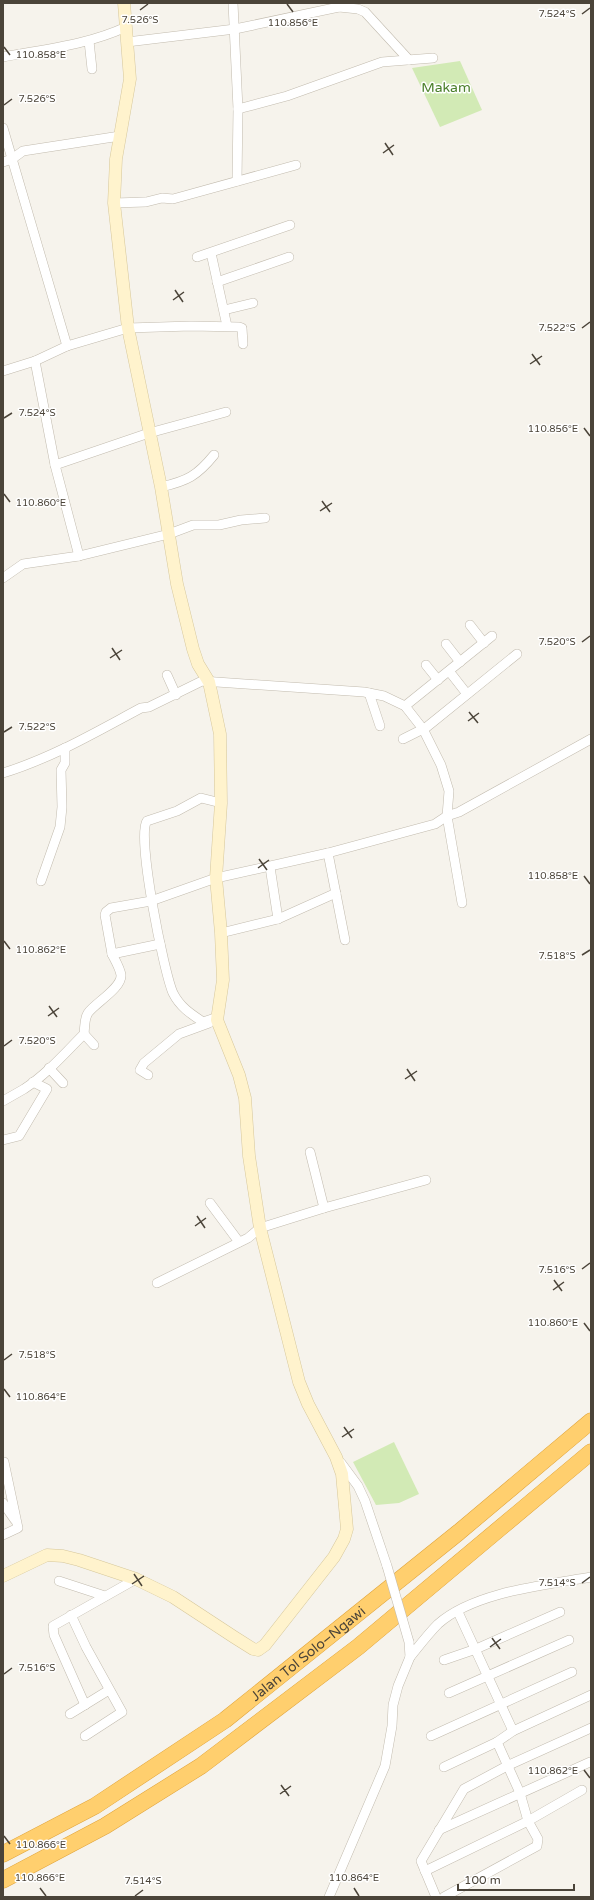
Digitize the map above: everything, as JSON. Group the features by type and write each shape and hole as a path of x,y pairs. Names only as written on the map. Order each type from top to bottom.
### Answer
{"highway":[{"name":"Jalan Tol Solo–Ngawi","path":"3,1854 95,1806 225,1720 460,1532 591,1421"},
{"name":"Jalan Tol Solo–Ngawi","path":"3,1880 105,1826 201,1766 358,1647 591,1452"}],"street":[{"path":"3,1576 35,1560 53,1554 78,1560 136,1579 173,1597 253,1649 258,1650 262,1648 334,1557 344,1539 347,1529 347,1515 342,1474 336,1457 308,1404 299,1382 260,1228 249,1156 245,1098 239,1075 217,1018 223,980 221,933 216,878 221,803 220,734 209,682 198,664 193,649 177,584 161,487 128,328 114,203 116,158 130,79 124,3"},
{"path":"233,3 238,109 237,181"},
{"path":"127,42 235,29 339,5 365,12 409,60"},
{"path":"3,57 90,41 105,37 126,27"},
{"path":"90,41 92,69"},
{"path":"238,109 287,96 382,62 433,58"},
{"path":"3,128 8,161 67,346"},
{"path":"8,161 24,151 120,136"},
{"path":"114,203 146,202 162,198 173,199 296,165"},
{"path":"197,257 290,225"},
{"path":"210,252 227,326"},
{"path":"217,282 289,257"},
{"path":"224,310 253,303"},
{"path":"3,371 35,361 67,346 128,328 227,326 242,328 244,344"},
{"path":"35,361 56,465 79,556"},
{"path":"56,465 149,433 226,412"},
{"path":"161,487 184,482 201,469 214,455"},
{"path":"3,578 15,568 23,564 79,556 169,534 193,525 219,525 241,520 265,518"},
{"path":"470,625 484,643"},
{"path":"405,706 492,636"},
{"path":"446,644 460,662"},
{"path":"403,739 423,729 517,654"},
{"path":"426,665 438,680"},
{"path":"449,671 467,694"},
{"path":"167,675 176,695"},
{"path":"3,773 24,766 65,748 141,708 149,707 202,681 369,693 384,696 405,706 423,729 446,777 449,791 447,816 462,903"},
{"path":"369,693 380,726"},
{"path":"3,1101 32,1082 49,1068 84,1034 85,1022 88,1013 112,990 120,979 121,975 112,954 105,915 111,908 151,901 216,878 270,867 421,829 435,824 447,816 459,812 591,739"},
{"path":"41,881 60,827 62,807 61,770 65,763 65,748"},
{"path":"217,1018 204,1022 187,1012 179,1004 172,991 151,901 143,833 145,824 157,817 177,811 201,798 221,803"},
{"path":"328,853 346,940"},
{"path":"270,867 278,919"},
{"path":"221,933 278,919 336,893"},
{"path":"112,954 160,944"},
{"path":"148,1075 140,1070 141,1066 179,1034 217,1018"},
{"path":"84,1034 94,1045"},
{"path":"49,1068 62,1083"},
{"path":"3,1140 19,1136 47,1089 32,1082"},
{"path":"310,1152 324,1208"},
{"path":"157,1284 248,1238 260,1228 324,1208 426,1180"},
{"path":"210,1203 239,1242"},
{"path":"336,1457 358,1486 376,1530 409,1642 410,1657"},
{"path":"3,1462 18,1528 3,1535"},
{"path":"3,1503 17,1523"},
{"path":"329,1897 385,1766 392,1726 393,1705 398,1686 410,1657 438,1624 458,1612 491,1597 524,1589 591,1577"},
{"path":"85,1705 53,1630 53,1626 136,1579"},
{"path":"59,1581 105,1596"},
{"path":"458,1612 513,1730"},
{"path":"444,1660 476,1649 560,1612"},
{"path":"72,1615 86,1647 108,1690 122,1712 85,1736"},
{"path":"448,1693 569,1640"},
{"path":"431,1736 572,1672"},
{"path":"70,1714 108,1690"},
{"path":"444,1766 497,1742 513,1730 591,1695"},
{"path":"436,1897 421,1861 464,1789 508,1766 591,1728"},
{"path":"444,1897 537,1846 538,1839 528,1821 520,1792 497,1742"},
{"path":"439,1830 520,1792 590,1762"},
{"path":"425,1871 528,1821 582,1790"}],"green space":[{"name":"Makam","path":"460,61 482,110 440,127 412,68"},
{"path":"394,1442 419,1494 399,1503 376,1505 353,1462"}]}
